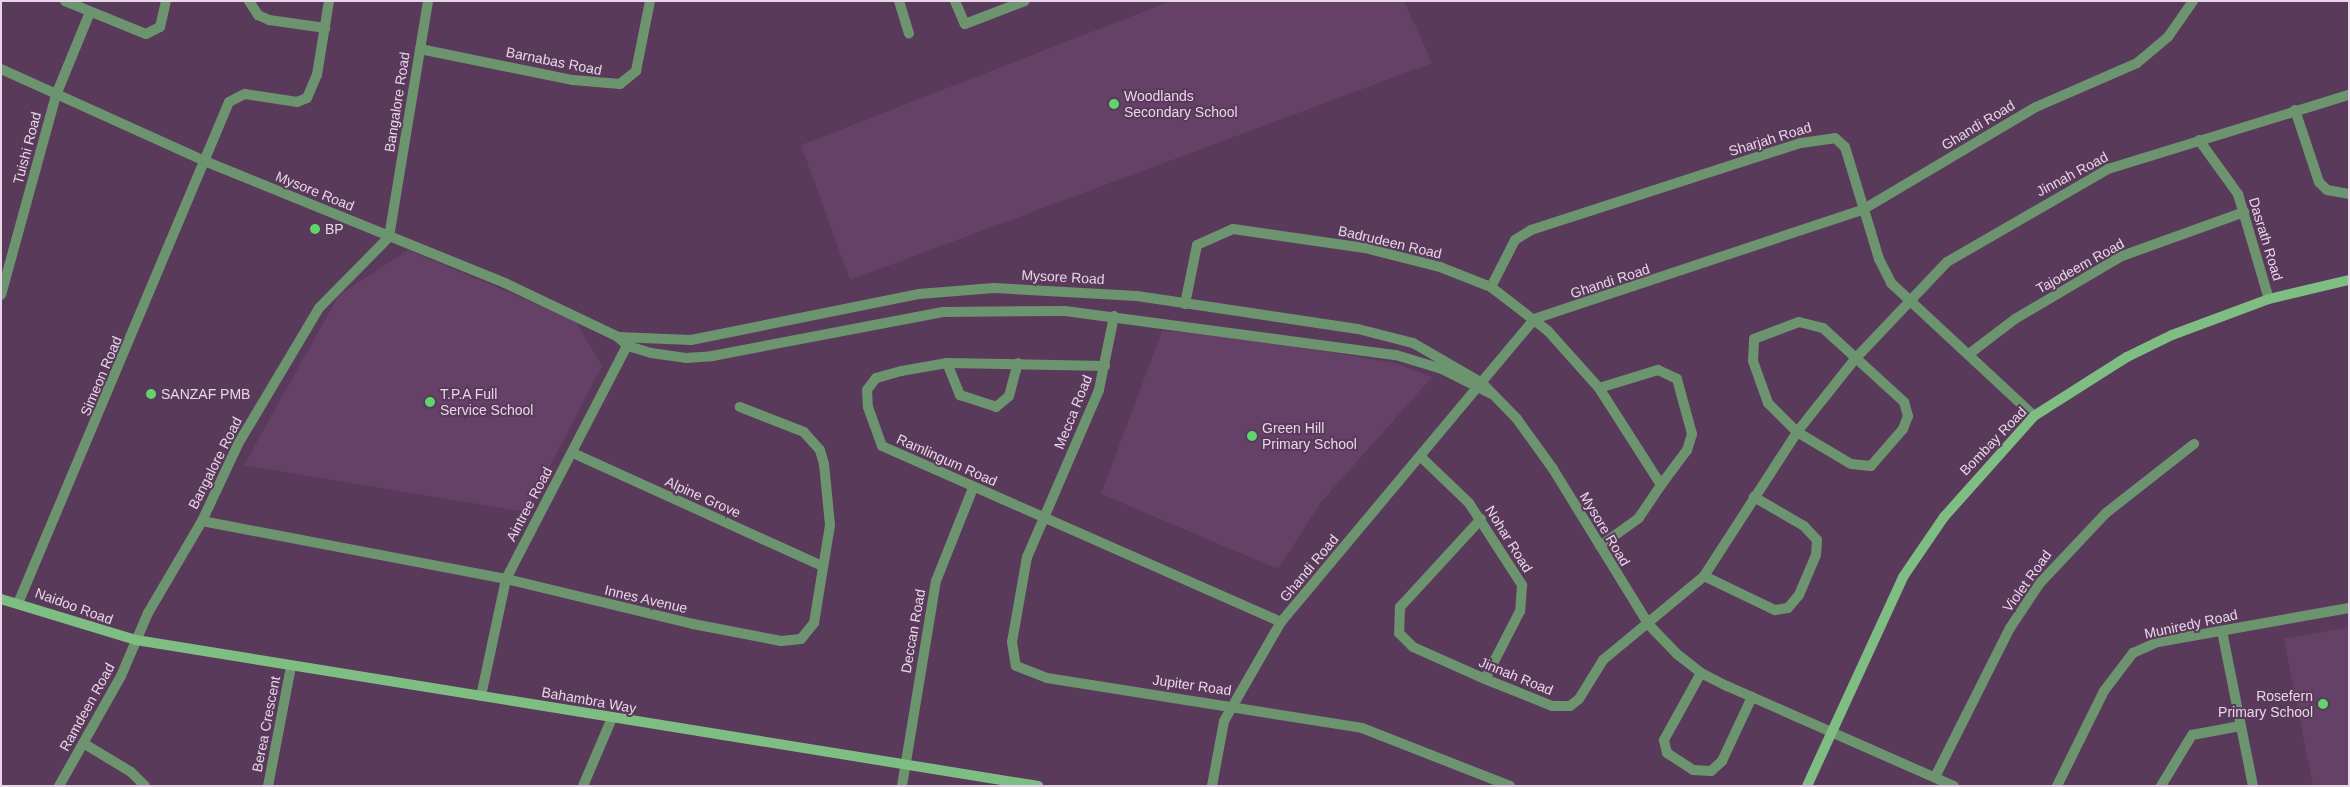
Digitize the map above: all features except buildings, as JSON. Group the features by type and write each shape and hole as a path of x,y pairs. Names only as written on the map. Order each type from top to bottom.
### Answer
{"street":[{"path":"65,1 151,34 160,27 166,1"},
{"path":"249,1 258,15 269,20 325,28 329,1"},
{"name":"Bangalore Road","path":"136,640 202,521 238,444 319,308 389,237 428,1"},
{"name":"Barnabas Road","path":"420,48 573,80 620,84 636,72 650,1"},
{"path":"899,1 909,34"},
{"path":"955,1 965,24 1025,1"},
{"name":"Ghandi Road","path":"1212,786 1224,721 1281,622 1421,457 1534,319 1864,209 2036,107 2137,63 2168,37 2194,1"},
{"name":"Tuishi Road","path":"1,295 56,95 90,12"},
{"name":"Simeon Road","path":"20,601 234,98 253,94 297,102 307,98 317,76 325,28"},
{"name":"Mysore Road","path":"1,69 207,162 505,283 618,337 686,358 943,312 1030,310 1114,316 1396,355 1442,369 1480,386"},
{"name":"Jinnah Road","path":"1481,519 1408,596 1397,620 1400,633 1413,646 1485,679 1552,706 1570,706 1579,700 1603,660 1649,625 1704,576 1797,432 1855,359 1947,262 2065,191 2108,168 2349,95"},
{"path":"2295,110 2319,182 2327,190 2349,194"},
{"name":"Sharjah Road","path":"1490,288 1515,240 1531,230 1815,138 1835,138 1845,147 1885,274 1909,301 1969,354 2034,416"},
{"name":"Dasrath Road","path":"2199,140 2230,181 2244,212 2269,299"},
{"name":"Tajodeem Road","path":"1969,354 1996,331 2122,256 2244,212"},
{"name":"Badrudeen Road","path":"1185,304 1198,245 1234,229 1365,248 1440,267 1490,288 1534,319 1599,388 1661,485"},
{"name":"Bombay Road","path":"1807,786 1903,577 1944,517 2034,416 2127,357 2203,322 2269,299 2349,280"},
{"name":"Mysore Road","path":"630,342 691,340 961,290 1080,291 1185,304 1390,336 1431,351 1490,393 1535,443 1649,625 1701,673 1831,734 1954,786"},
{"name":"Mecca Road","path":"1043,515 1105,366 1114,316"},
{"path":"1807,322 1823,328 1855,359 1898,395 1907,409 1903,429 1884,455 1872,466 1859,467 1797,432 1768,403 1753,361 1754,339 1807,322"},
{"name":"Aintree Road","path":"480,696 506,579 630,342"},
{"path":"947,363 960,394 996,407 1009,396 1018,363"},
{"name":"Ramlingum Road","path":"1105,366 947,363 876,378 867,390 868,407 882,446 973,488 1043,515 1281,622"},
{"path":"1599,388 1658,370 1677,379 1692,434 1687,450 1639,518 1600,546"},
{"name":"Innes Avenue","path":"202,521 506,579 693,624 792,641 811,631 822,566 830,509 820,450 804,432 789,423 740,407"},
{"name":"Violet Road","path":"1936,777 2010,628 2040,583 2106,513 2194,444"},
{"name":"Alpine Grove","path":"572,453 822,566"},
{"name":"Nohar Road","path":"1421,457 1481,519 1517,574 1523,594 1520,611 1485,679"},
{"name":"Deccan Road","path":"902,786 936,580 973,488"},
{"path":"1704,576 1775,610 1788,608 1796,599 1814,561 1817,540 1804,526 1754,497"},
{"name":"Jupiter Road","path":"1043,515 1018,599 1012,647 1016,666 1048,678 1232,705 1383,733 1510,786"},
{"name":"Naidoo Road","path":"1,599 20,601 136,640"},
{"name":"Muniredy Road","path":"2057,786 2104,691 2132,653 2158,642 2349,608"},
{"path":"2222,631 2253,786"},
{"name":"Bahambra Way","path":"136,640 291,667 1038,786"},
{"name":"Ramdeen Road","path":"59,786 136,640"},
{"name":"Berea Crescent","path":"268,786 291,667"},
{"path":"1701,673 1664,740 1667,753 1693,770 1711,771 1722,761 1752,698"},
{"path":"583,786 612,718"},
{"path":"2161,786 2192,735 2240,726"},
{"path":"83,743 131,772 145,786"}],"shaded area":[{"name":"Woodlands Secondary School","path":"1171,1 1404,1 1432,63 850,280 801,145"},
{"name":"T.P.A Full Service School","path":"408,250 575,320 602,366 526,512 244,465 339,295"},
{"name":"Green Hill Primary School","path":"1162,331 1228,335 1395,363 1432,377 1321,502 1278,569 1101,494"},
{"name":"Rosefern Primary School","path":"2349,627 2349,786 2313,786 2284,639"}],"place":[{"name":"Woodlands Secondary School","path":"1114,104"},
{"name":"BP","path":"315,229"},
{"name":"SANZAF PMB","path":"151,394"},
{"name":"T.P.A Full Service School","path":"430,402"},
{"name":"Green Hill Primary School","path":"1252,436"},
{"name":"Rosefern Primary School","path":"2323,704"}]}
